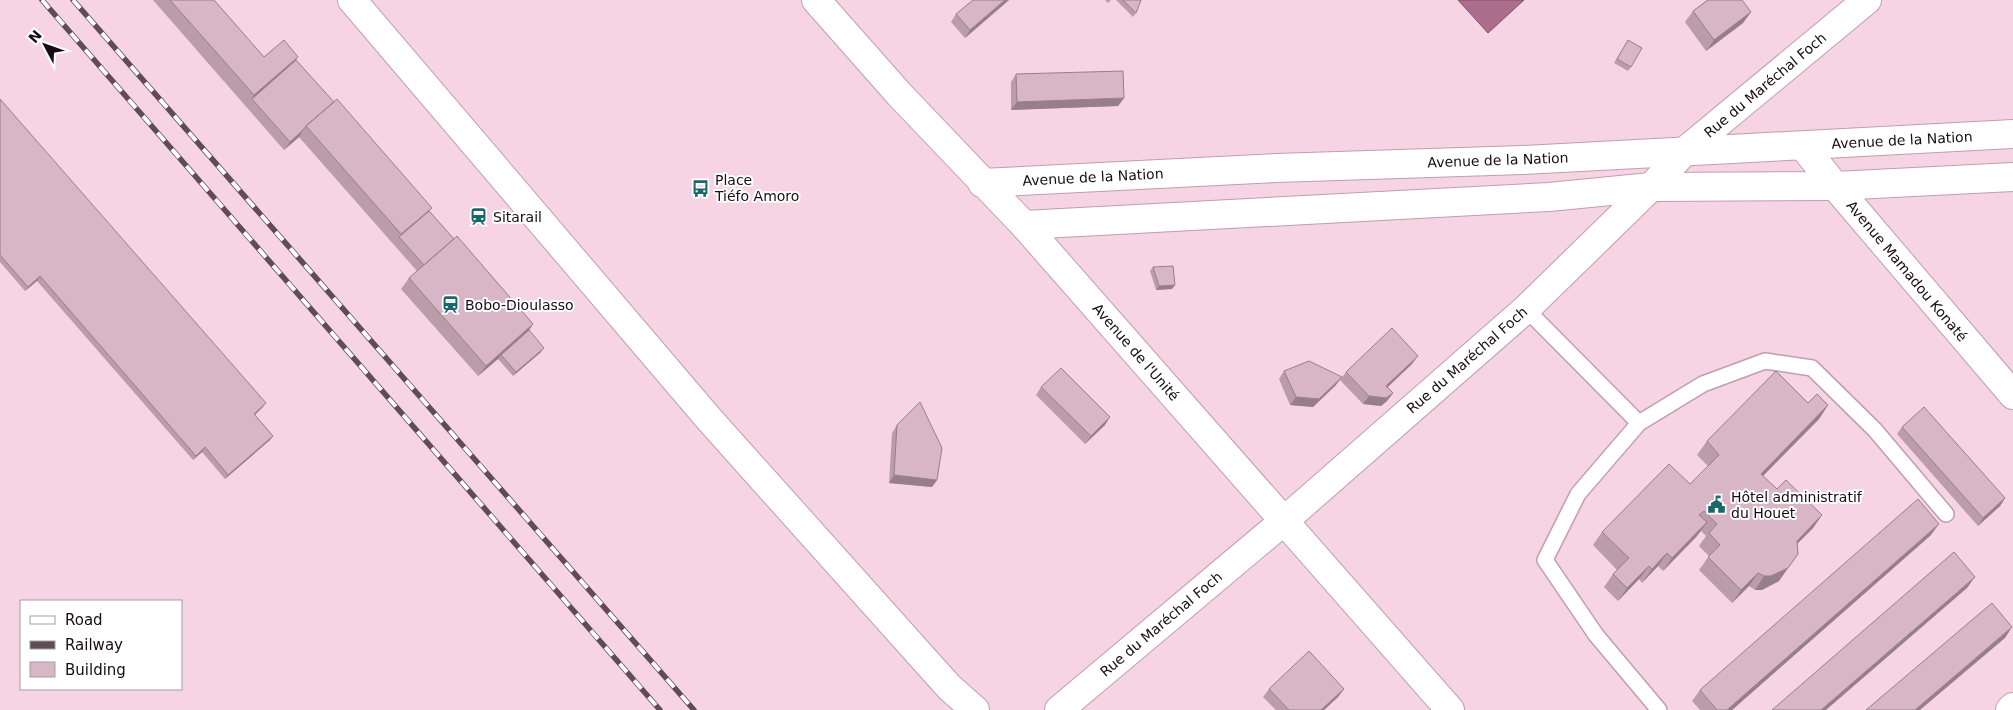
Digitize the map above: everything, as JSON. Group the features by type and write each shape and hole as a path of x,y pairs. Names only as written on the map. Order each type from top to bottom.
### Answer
{"street":[{"path":"352,0 709,419 949,687 975,710"},
{"name":"Rue du Maréchal Foch","path":"1059,710 1285,520 1526,309 1651,187 1686,150 1867,0"},
{"name":"Avenue de l'Unité","path":"824,3 899,94 1024,225 1450,710"},
{"name":"Avenue de la Nation","path":"982,183 1276,168 1523,160 2013,134"},
{"name":"Avenue Mamadou Konaté","path":"1803,146 2013,395"},
{"path":"1024,225 1548,197 1651,187 1835,186 2013,177"},
{"path":"2010,710 2013,707"}],"lane":[{"path":"1526,309 1638,423"},
{"path":"1658,710 1596,635 1545,560 1578,494 1638,423 1703,384 1765,361 1812,368 1875,430 1946,514"}],"shaded area":[{"path":"1458,0 1524,0 1488,33"}],"building":[{"path":"170,0 214,0 264,57 284,40 298,57 254,95"},
{"path":"973,0 1005,0 970,30 956,14"},
{"path":"1123,0 1141,0 1136,13"},
{"path":"1708,0 1742,0 1751,12 1714,40 1693,11"},
{"path":"1628,40 1642,48 1631,67 1617,59"},
{"path":"296,60 334,102 290,142 252,99"},
{"path":"1123,71 1124,98 1017,102 1016,74"},
{"path":"0,99 266,403 254,414 273,436 228,475 205,447 196,456 40,276 28,287 0,255"},
{"path":"337,99 432,208 401,234 306,126"},
{"path":"429,211 454,239 424,265 399,237"},
{"path":"457,236 533,324 486,366 409,278"},
{"path":"1173,266 1175,285 1159,286 1153,267"},
{"path":"1392,328 1418,356 1386,386 1393,393 1386,398 1369,396 1346,372"},
{"path":"529,330 544,348 516,372 501,355"},
{"path":"1309,361 1342,377 1319,399 1296,397 1284,371"},
{"path":"1061,368 1110,417 1091,436 1041,387"},
{"path":"1776,371 1808,403 1817,394 1828,405 1761,474 1777,489 1786,480 1822,515 1797,541 1798,554 1788,568 1771,576 1764,576 1758,573 1741,590 1708,557 1720,545 1709,533 1717,524 1704,511 1699,515 1707,522 1672,558 1667,553 1652,569 1649,566 1627,588 1613,574 1629,558 1602,532 1669,464 1690,484 1719,455 1707,441"},
{"path":"920,402 942,448 937,480 894,475 897,425"},
{"path":"1924,407 2005,498 1983,518 1902,427"},
{"path":"1918,499 1939,524 1727,710 1717,710 1700,690"},
{"path":"1954,552 1975,577 1821,710 1772,710"},
{"path":"1992,603 2012,627 1915,710 1866,710"},
{"path":"1309,651 1344,689 1321,710 1289,710 1269,689"}],"railway":[{"path":"42,0 660,710"},
{"path":"73,0 694,710"}],"place":[{"name":"Place Tiéfo Amoro","path":"701,188"},
{"name":"Sitarail","path":"479,217"},
{"name":"Bobo-Dioulasso","path":"451,305"},
{"name":"Hôtel administratif du Houet","path":"1717,505"}]}
